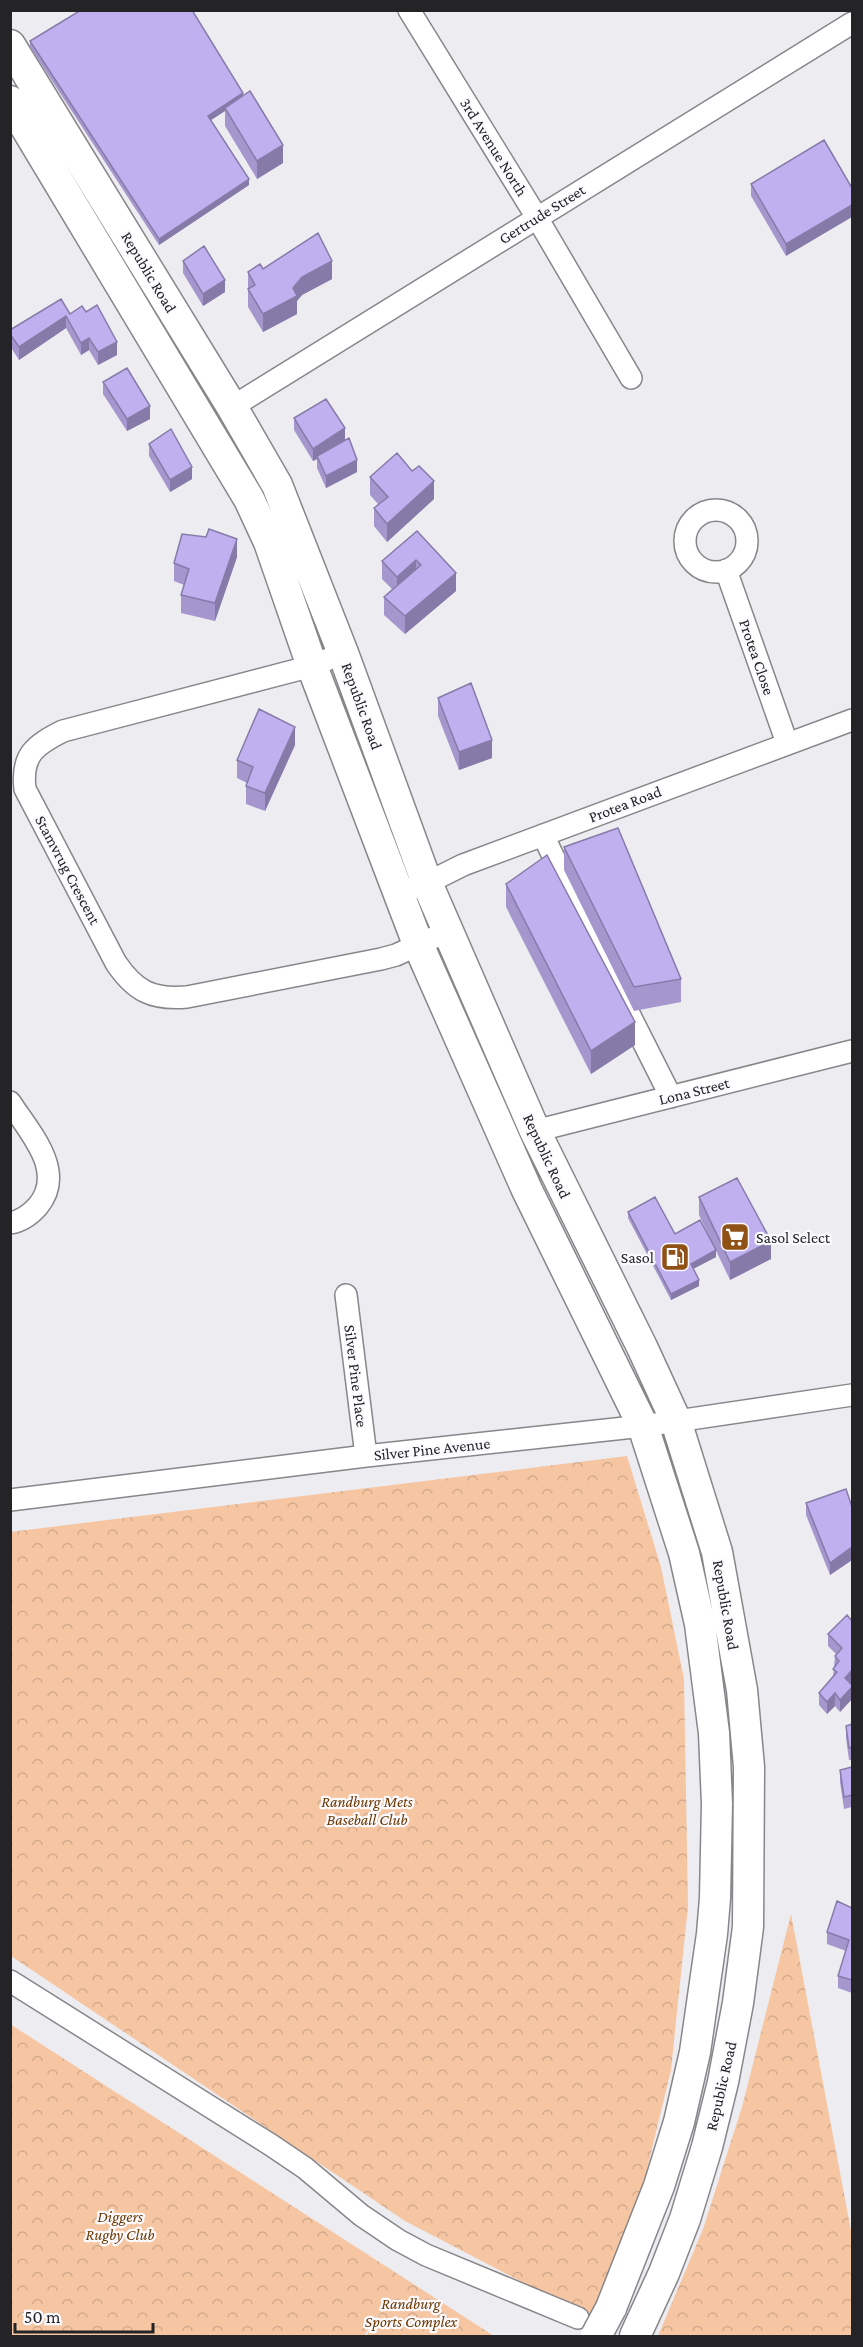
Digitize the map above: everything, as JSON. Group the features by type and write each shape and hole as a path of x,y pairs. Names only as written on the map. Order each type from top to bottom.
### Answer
{"main road":[{"name":"Republic Road","path":"10,45 232,407 277,485 343,653 427,883 565,1197 642,1347 676,1420 717,1552 742,1690 749,1767 748,1927 738,2003 723,2082 707,2147 685,2219 639,2328"},
{"name":"Republic Road","path":"10,101 249,499 269,542 312,666 418,944 527,1190 643,1426 684,1553 700,1624 715,1753 716,1887 712,1934 702,2007 679,2122 659,2186 611,2308 587,2327"}],"street":[{"name":"3rd Avenue North","path":"409,10 536,216 631,378"},
{"name":"Gertrude Street","path":"232,407 536,216 852,22"},
{"name":"Protea Close","path":"726,570 787,743"},
{"name":"Stamvrug Crescent","path":"343,653 312,666 63,730 42,742 25,762 23,774 25,789 116,963 138,988 154,996 169,999 187,997 381,959 396,955 448,931"},
{"name":"Protea Road","path":"399,892 427,883 463,865 852,720"},
{"path":"543,835 671,1097"},
{"name":"Lona Street","path":"535,1131 852,1051"},
{"path":"10,1102 48,1162 50,1174 49,1185 40,1204 25,1218 13,1223"},
{"name":"Silver Pine Place","path":"346,1295 366,1456"},
{"name":"Silver Pine Avenue","path":"10,1500 366,1456 643,1426 852,1395"},
{"path":"10,1981 272,2145 305,2168 361,2216 398,2240 426,2255 587,2327"}],"green space":[{"name":"Randburg Mets Baseball Club","path":"627,1456 661,1567 684,1679 688,1906 671,2070 641,2194 591,2318 405,2221 11,1956 10,1532"},
{"path":"791,1914 852,2236 852,2336 658,2336 703,2229 742,2107"},
{"name":"Diggers Rugby Club","path":"10,2024 494,2336 366,2336 384,2306 364,2336 11,2336"}],"building":[{"path":"81,10 192,10 243,93 208,116 249,179 159,239 30,41"},
{"path":"250,91 283,145 257,161 225,108"},
{"path":"824,140 852,188 852,205 786,244 751,184"},
{"path":"318,233 332,261 302,277 293,288 297,296 263,314 248,289 255,285 248,272 260,264 263,269"},
{"path":"204,246 225,280 203,294 183,261"},
{"path":"61,299 70,314 82,306 86,312 97,305 117,342 98,352 89,338 81,343 66,316 19,347 10,334 10,330"},
{"path":"127,368 150,406 127,419 103,382"},
{"path":"326,399 345,428 313,449 294,418"},
{"path":"171,429 192,467 170,480 149,444"},
{"path":"349,438 357,460 326,476 317,456"},
{"path":"397,453 412,471 419,466 434,481 387,524 374,508 388,497 370,477"},
{"path":"209,529 237,539 215,603 181,595 189,569 174,563 182,534 206,537"},
{"path":"417,531 456,573 405,616 384,597 421,565 416,560 397,577 382,561"},
{"path":"471,683 492,740 459,752 438,698"},
{"path":"259,709 295,727 265,793 246,786 253,767 237,760"},
{"path":"618,828 681,979 634,987 564,847"},
{"path":"547,855 635,1022 591,1051 506,884"},
{"name":"Sasol Select","path":"737,1178 771,1241 730,1262 699,1197"},
{"path":"655,1197 675,1234 700,1220 716,1250 691,1264 699,1280 671,1294 628,1212"},
{"path":"846,1489 852,1507 852,1547 830,1563 806,1503"},
{"path":"847,1615 852,1621 852,1670 845,1678 852,1687 840,1700 835,1693 827,1702 819,1693 837,1672 833,1669 839,1661 835,1656 842,1648 828,1634"},
{"path":"852,1724 852,1747 849,1748 846,1726"},
{"path":"852,1767 852,1795 844,1797 840,1770"},
{"path":"837,1901 852,1908 852,1980 838,1976 849,1940 827,1932"}],"place":[{"name":"Sasol Select","path":"735,1237"},
{"name":"Sasol","path":"675,1257"}],"park label":[{"name":"Randburg Sports Complex","path":"411,2312"}]}
